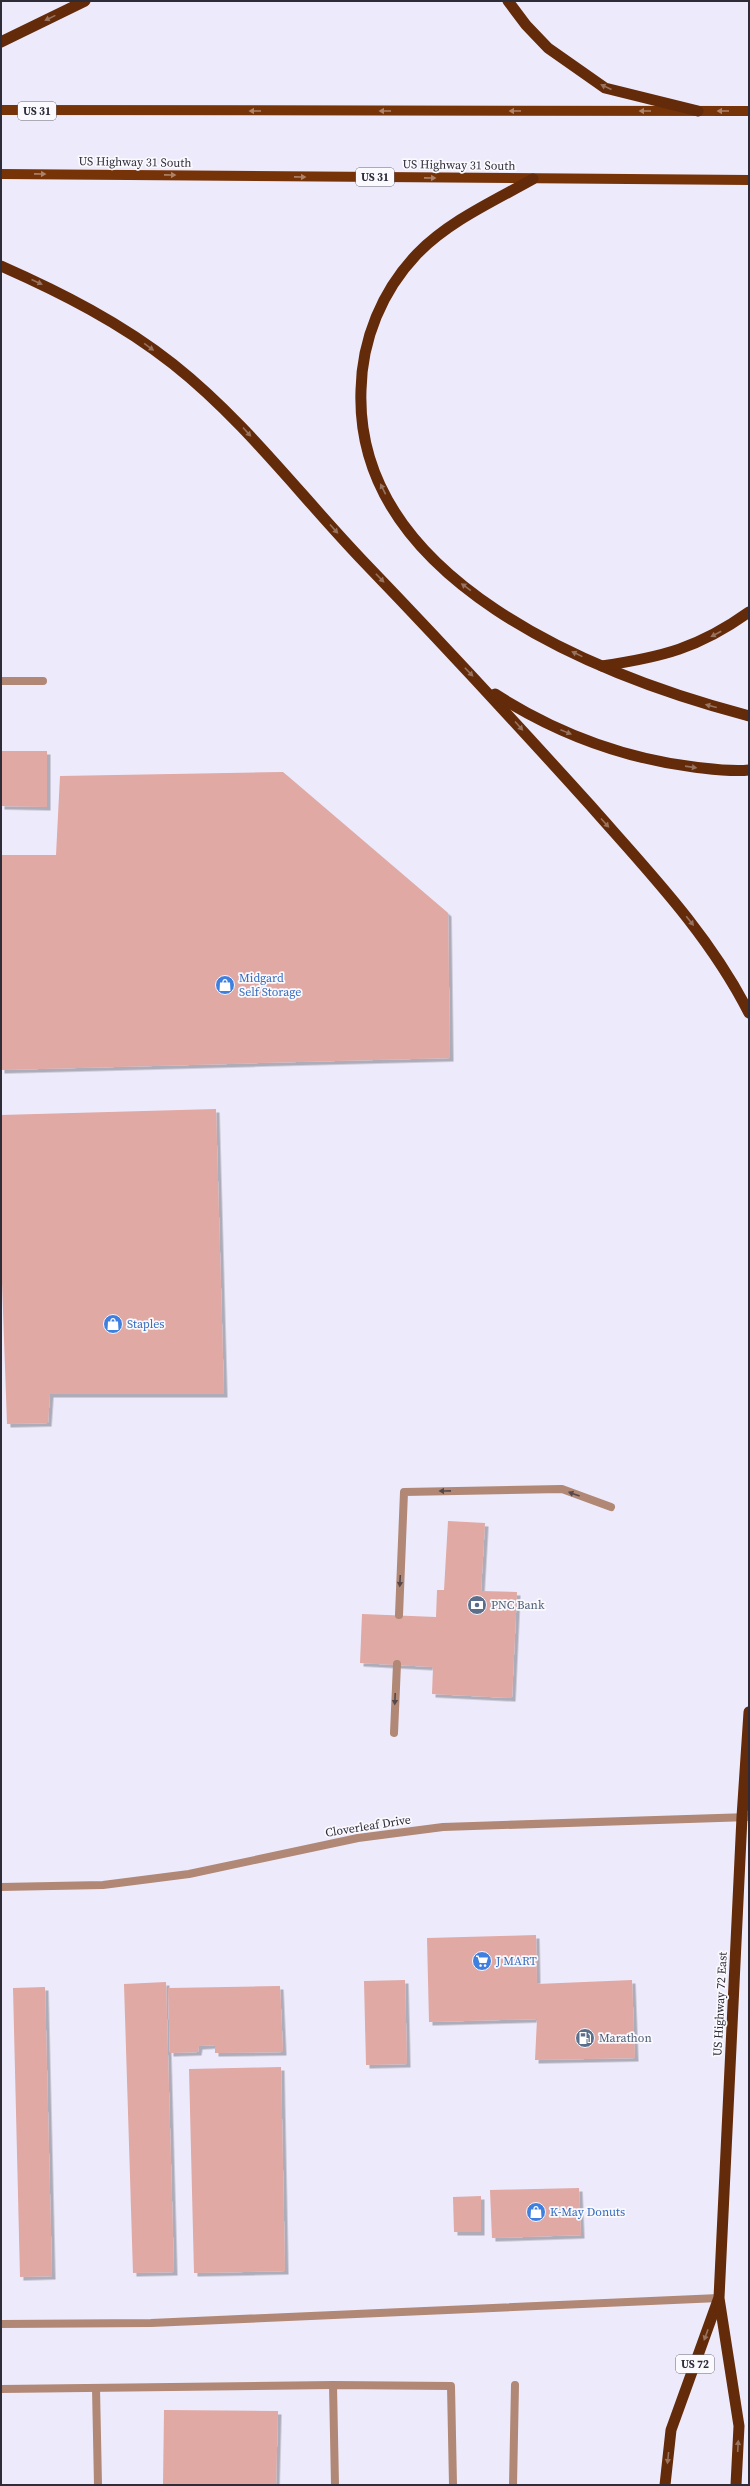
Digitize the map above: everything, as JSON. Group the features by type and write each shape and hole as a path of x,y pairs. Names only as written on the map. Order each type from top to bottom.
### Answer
{"highway":[{"path":"1,42 85,1"},
{"path":"508,1 526,26 548,48 605,88 698,111"},
{"path":"533,179 442,232 417,253 396,280 380,308 368,339 361,378 360,405 364,439 374,470 388,501 422,548 442,569 513,619 602,666 693,701 749,716"},
{"path":"1,266 49,288 106,319 172,364 206,392 238,422 353,550 483,686 662,887 696,928 723,966 749,1013"},
{"path":"602,666 677,652 726,628 749,612"},
{"path":"483,686 518,709 594,744 670,764 709,769 749,770"},
{"name":"US Highway 72 East","path":"736,2485 739,2426 719,2298 745,1817 749,1712"},
{"name":"US Highway 72 East","path":"665,2485 671,2430 719,2298"}],"main road":[{"name":"US 31","path":"1,110 749,111"},
{"name":"US Highway 31 South","path":"1,174 749,180"}],"street":[{"path":"1,681 43,681"},
{"path":"399,1615 404,1492 562,1489 611,1507"},
{"path":"394,1733 397,1664"},
{"name":"Cloverleaf Drive","path":"1,1888 103,1886 182,1875 358,1838 443,1827 745,1817"},
{"path":"1,2324 151,2323 719,2298"},
{"path":"333,2385 335,2485"},
{"path":"1,2389 333,2385 451,2386 453,2485"},
{"path":"513,2485 515,2385"},
{"path":"96,2388 98,2485"}],"building":[{"path":"1,751 47,751 47,807 1,806"},
{"name":"Midgard Self Storage","path":"283,772 448,913 450,1058 1,1070 1,855 56,855 60,776"},
{"name":"Staples","path":"216,1109 224,1394 50,1394 48,1423 7,1424 1,1254 1,1115"},
{"name":"PNC Bank","path":"448,1521 485,1523 481,1591 517,1592 512,1698 432,1694 433,1667 360,1663 362,1614 436,1617 437,1590 444,1590"},
{"path":"536,1935 537,1984 632,1980 635,2058 535,2060 537,2019 429,2022 427,1938"},
{"path":"405,1980 407,2064 366,2065 364,1981"},
{"path":"166,1982 174,2272 133,2273 124,1984"},
{"path":"280,1986 283,2052 215,2053 215,2045 199,2046 198,2052 170,2053 168,1988"},
{"path":"45,1987 52,2276 20,2277 13,1988"},
{"path":"281,2067 285,2271 194,2273 189,2069"},
{"name":"K-May Donuts","path":"579,2188 581,2235 492,2238 490,2190"},
{"path":"481,2196 481,2232 454,2232 453,2197"},
{"path":"164,2410 278,2411 276,2485 163,2485"}],"place":[{"name":"Midgard Self Storage","path":"225,985"},
{"name":"Staples","path":"113,1324"},
{"name":"PNC Bank","path":"477,1605"},
{"name":"J MART","path":"482,1961"},
{"name":"Marathon","path":"585,2038"},
{"name":"K-May Donuts","path":"536,2212"}]}
